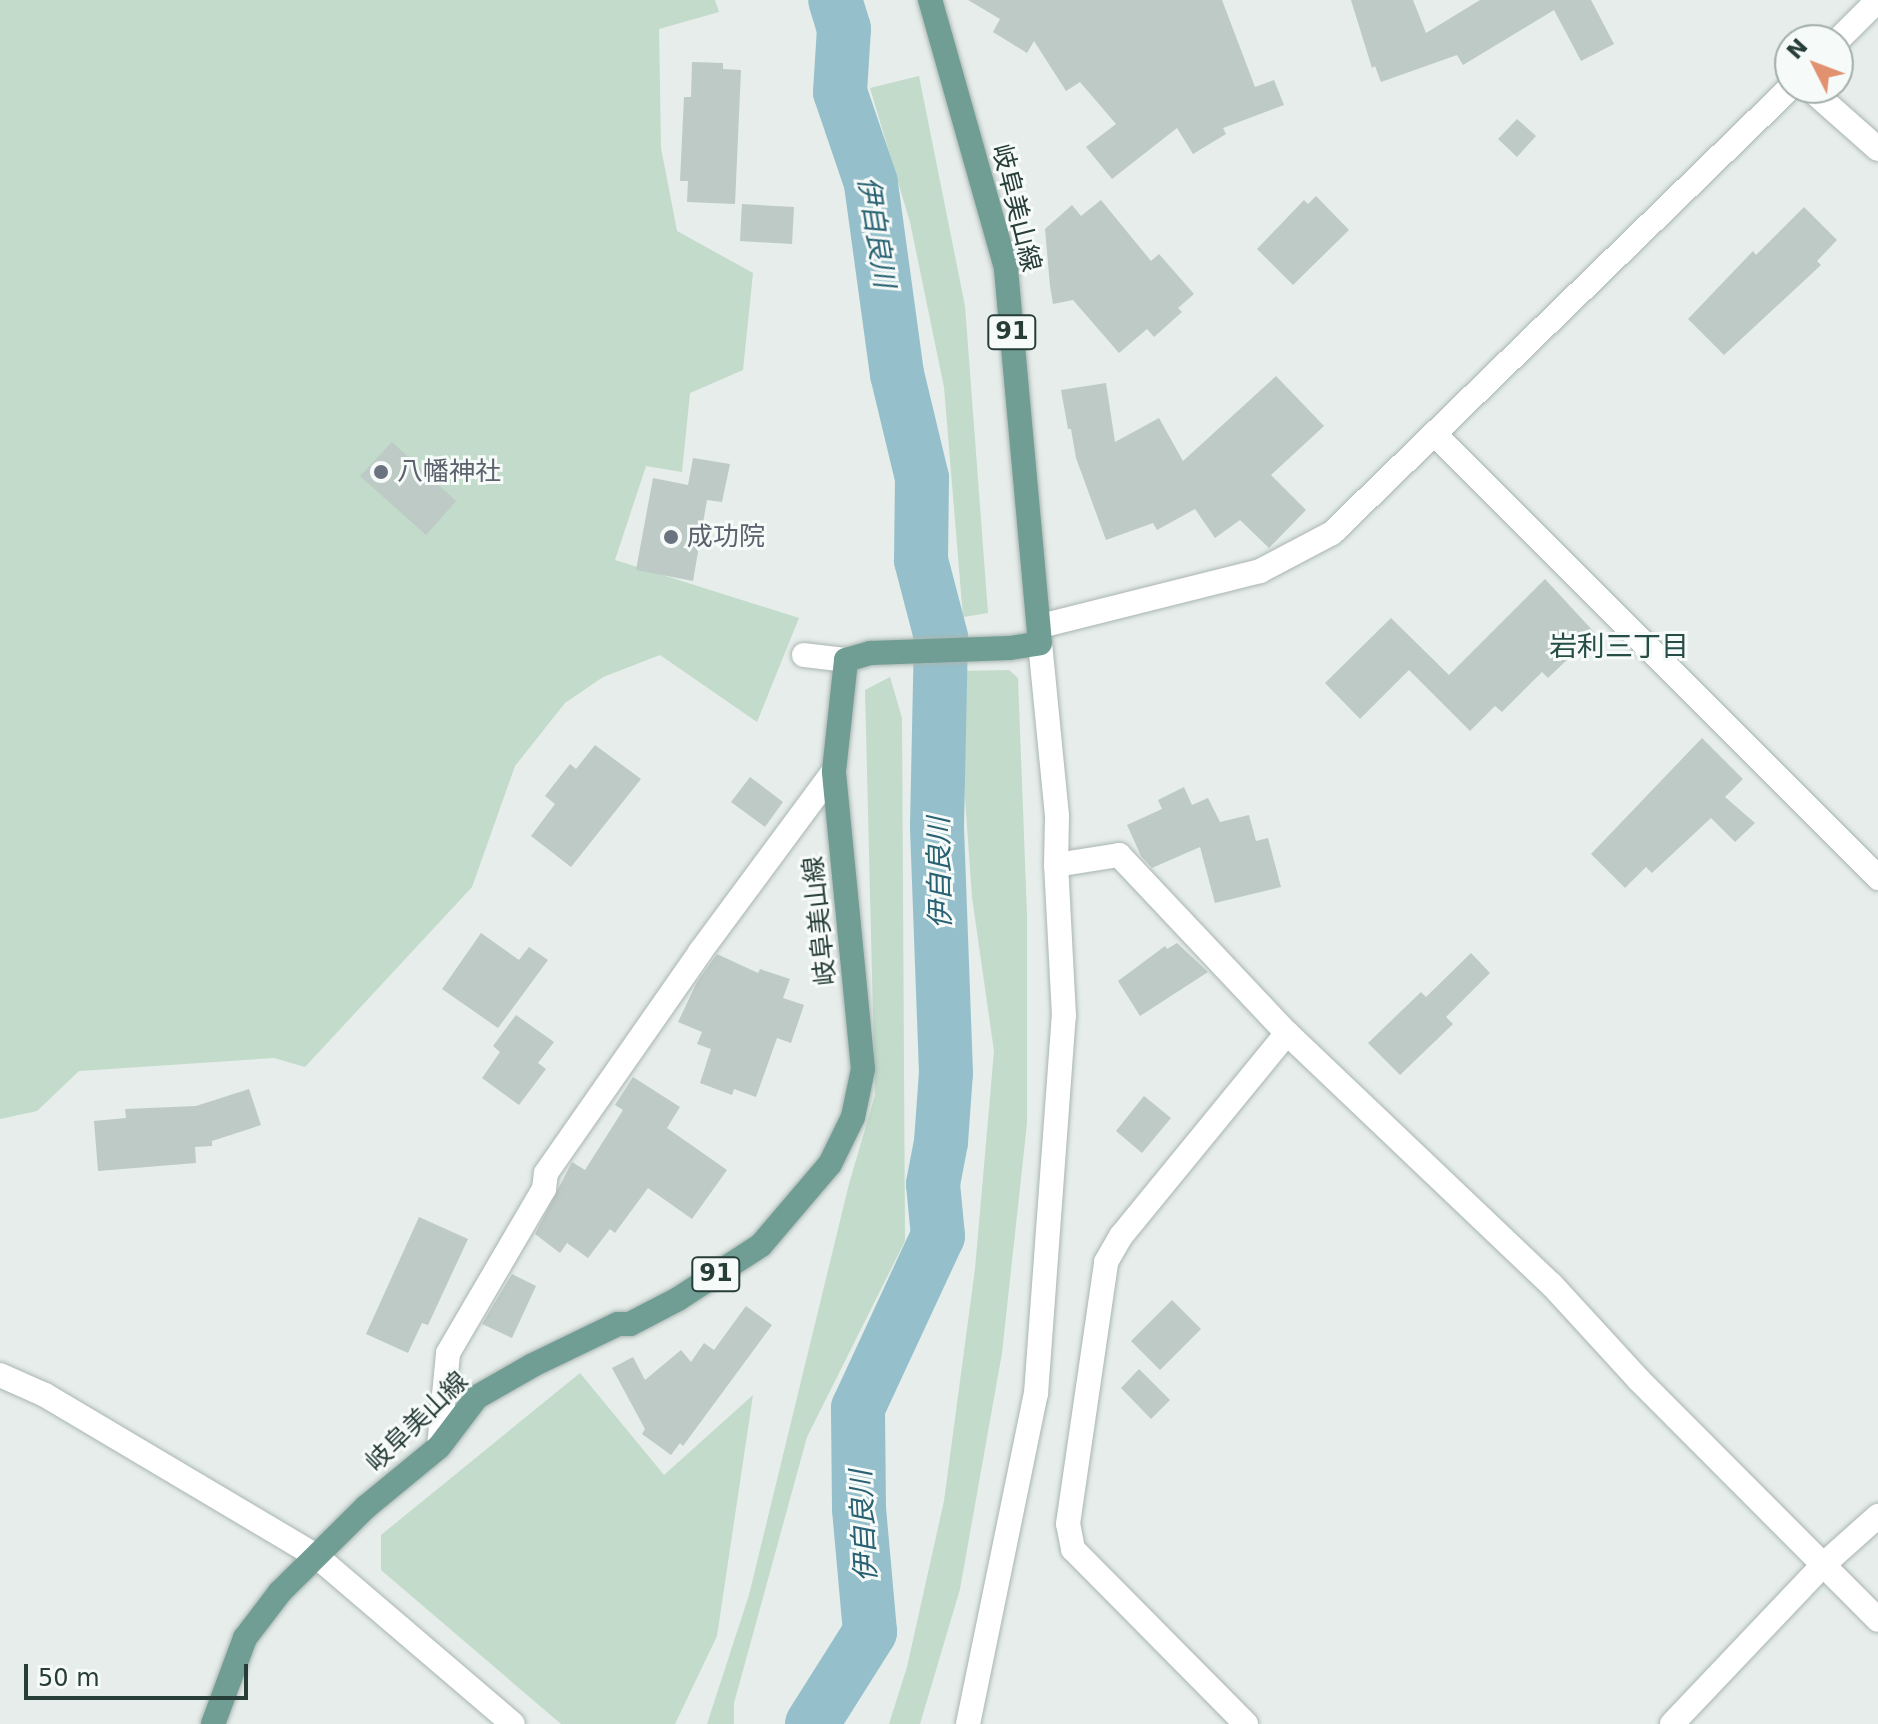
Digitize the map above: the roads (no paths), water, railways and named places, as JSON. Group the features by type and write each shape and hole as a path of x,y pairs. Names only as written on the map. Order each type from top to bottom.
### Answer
{"main road":[{"name":"岐阜美山線","path":"930,0 1006,268 1040,635"},
{"path":"846,660 871,653 1010,648 1040,635"},
{"name":"岐阜美山線","path":"213,1724 245,1638 315,1555 439,1447 477,1397 533,1365 618,1324 630,1324 678,1299 761,1245 830,1164 853,1117 863,1069 834,771 846,660"}],"street":[{"path":"1854,24 1878,0"},
{"path":"968,1724 1036,1394 1064,1016 1056,865 1057,816 1040,635 1260,571 1332,533 1774,104"},
{"path":"1827,104 1878,149"},
{"path":"1436,435 1878,878"},
{"path":"804,655 846,660"},
{"path":"439,1447 448,1353 544,1189 546,1173 700,952 834,771"},
{"path":"1056,865 1119,855 1287,1033 1551,1284 1638,1379 1878,1620"},
{"path":"1246,1724 1073,1549 1068,1524 1106,1262 1121,1236 1287,1033"},
{"path":"0,1375 45,1395 315,1555 513,1724"},
{"path":"1672,1724 1823,1565 1878,1516"}],"waterway":[{"name":"伊自良川","path":"812,1724 870,1632 859,1508 858,1408 938,1236 933,1184 941,1142 946,1073 937,826 941,637 921,560 922,478 897,374 871,183 840,92 844,29 835,0"}],"place":[{"name":"八幡神社","path":"381,472"},
{"name":"成功院","path":"671,537"}],"district":[{"name":"岩利三丁目","path":"1619,647"}]}
